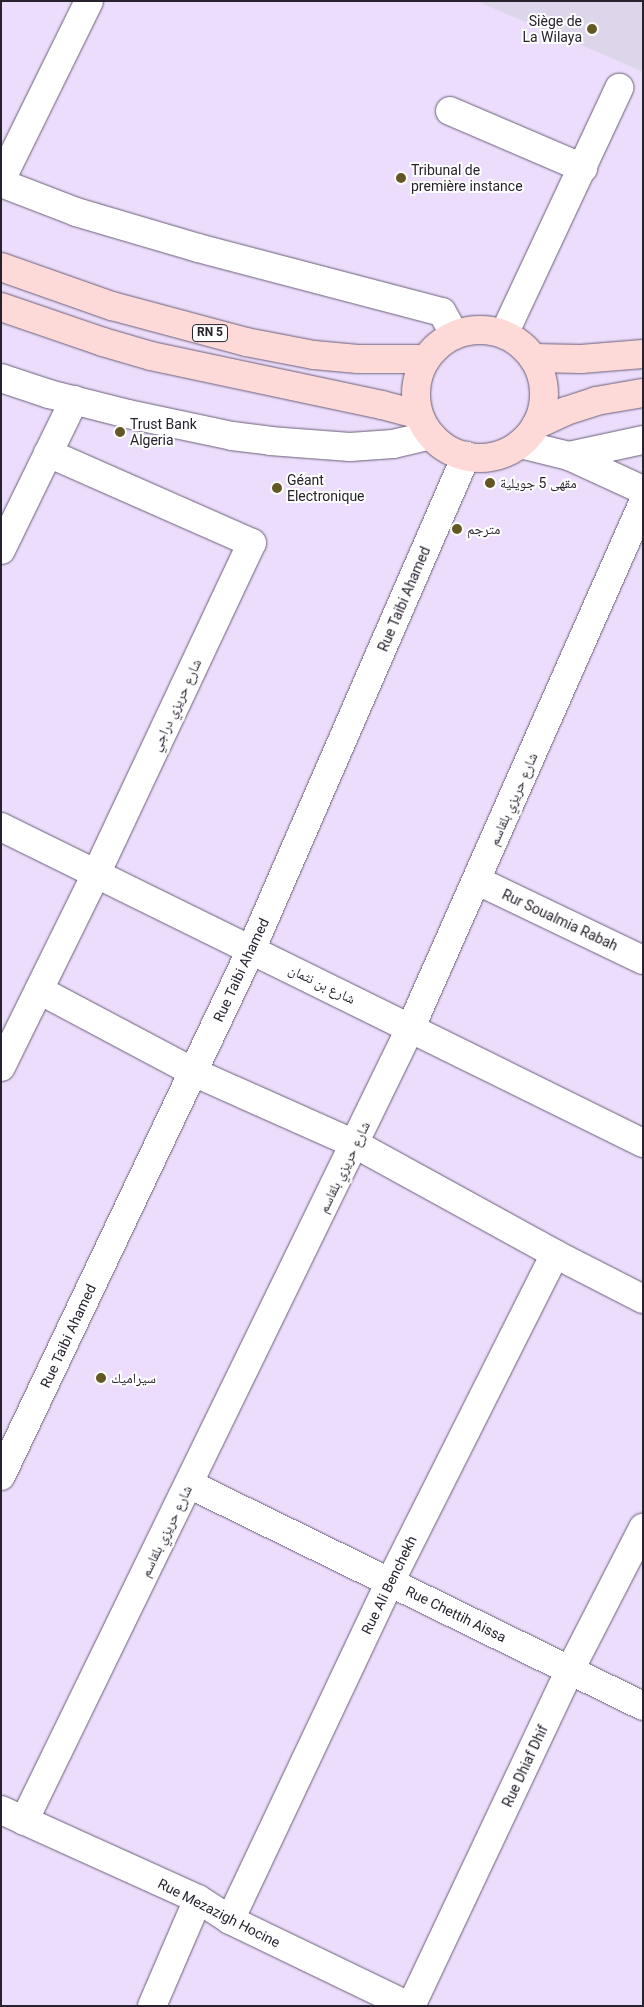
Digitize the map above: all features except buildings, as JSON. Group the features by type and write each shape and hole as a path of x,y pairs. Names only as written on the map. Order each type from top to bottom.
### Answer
{"main road":[{"name":"RN 5","path":"1,267 112,306 246,342 314,355 358,360 426,359"},
{"path":"1,307 103,342 152,356 382,405 425,425"},
{"path":"528,435 542,409 544,391 541,374 533,358 521,344 504,334 479,329 454,334 438,344 426,359 416,386 416,406 425,425 446,448 466,456 490,457 506,452 528,435 566,411 596,401 643,393"},
{"path":"533,358 581,359 643,354"}],"street":[{"path":"89,1 1,181 76,212 188,246 442,312 454,334"},
{"path":"504,334 619,88"},
{"path":"450,111 583,168"},
{"path":"1,378 74,400 232,436 270,441 350,447 393,444 425,425"},
{"path":"1,550 74,400"},
{"path":"528,435 643,490"},
{"path":"569,456 643,440"},
{"name":"شارع حريزي دراجي","path":"1,1067 96,874 252,543 48,453"},
{"name":"Rue Taibi Ahamed","path":"1,1476 252,950 466,456"},
{"name":"شارع حريزي بلقاسم","path":"13,1816 189,1484 411,1028 478,881 643,503"},
{"name":"شارع بن نثمان","path":"1,827 643,1143"},
{"name":"Rur Soualmia Rabah","path":"478,881 643,960"},
{"path":"39,990 193,1072 355,1144 555,1254 643,1299"},
{"name":"Rue Ali Benchekh","path":"230,1920 390,1582 555,1254"},
{"name":"Rue Chettih Aissa","path":"189,1484 643,1706"},
{"name":"Rue Dhiaf Dhif","path":"410,2006 570,1670 643,1528"},
{"name":"Rue Mezazigh Hocine","path":"13,1816 198,1899 230,1920 410,2006"},
{"path":"152,2006 198,1899"}],"shaded area":[{"name":"Siège de La Wilaya","path":"476,1 643,1 643,72 607,56"}],"place":[{"name":"Siège de La Wilaya","path":"592,29"},
{"name":"Tribunal de première instance","path":"401,178"},
{"name":"Trust Bank Algeria","path":"120,432"},
{"name":"مقهى 5 جويلية","path":"490,483"},
{"name":"Géant Electronique","path":"277,488"},
{"name":"مترجم","path":"457,529"},
{"name":"سيراميك","path":"101,1378"}]}
